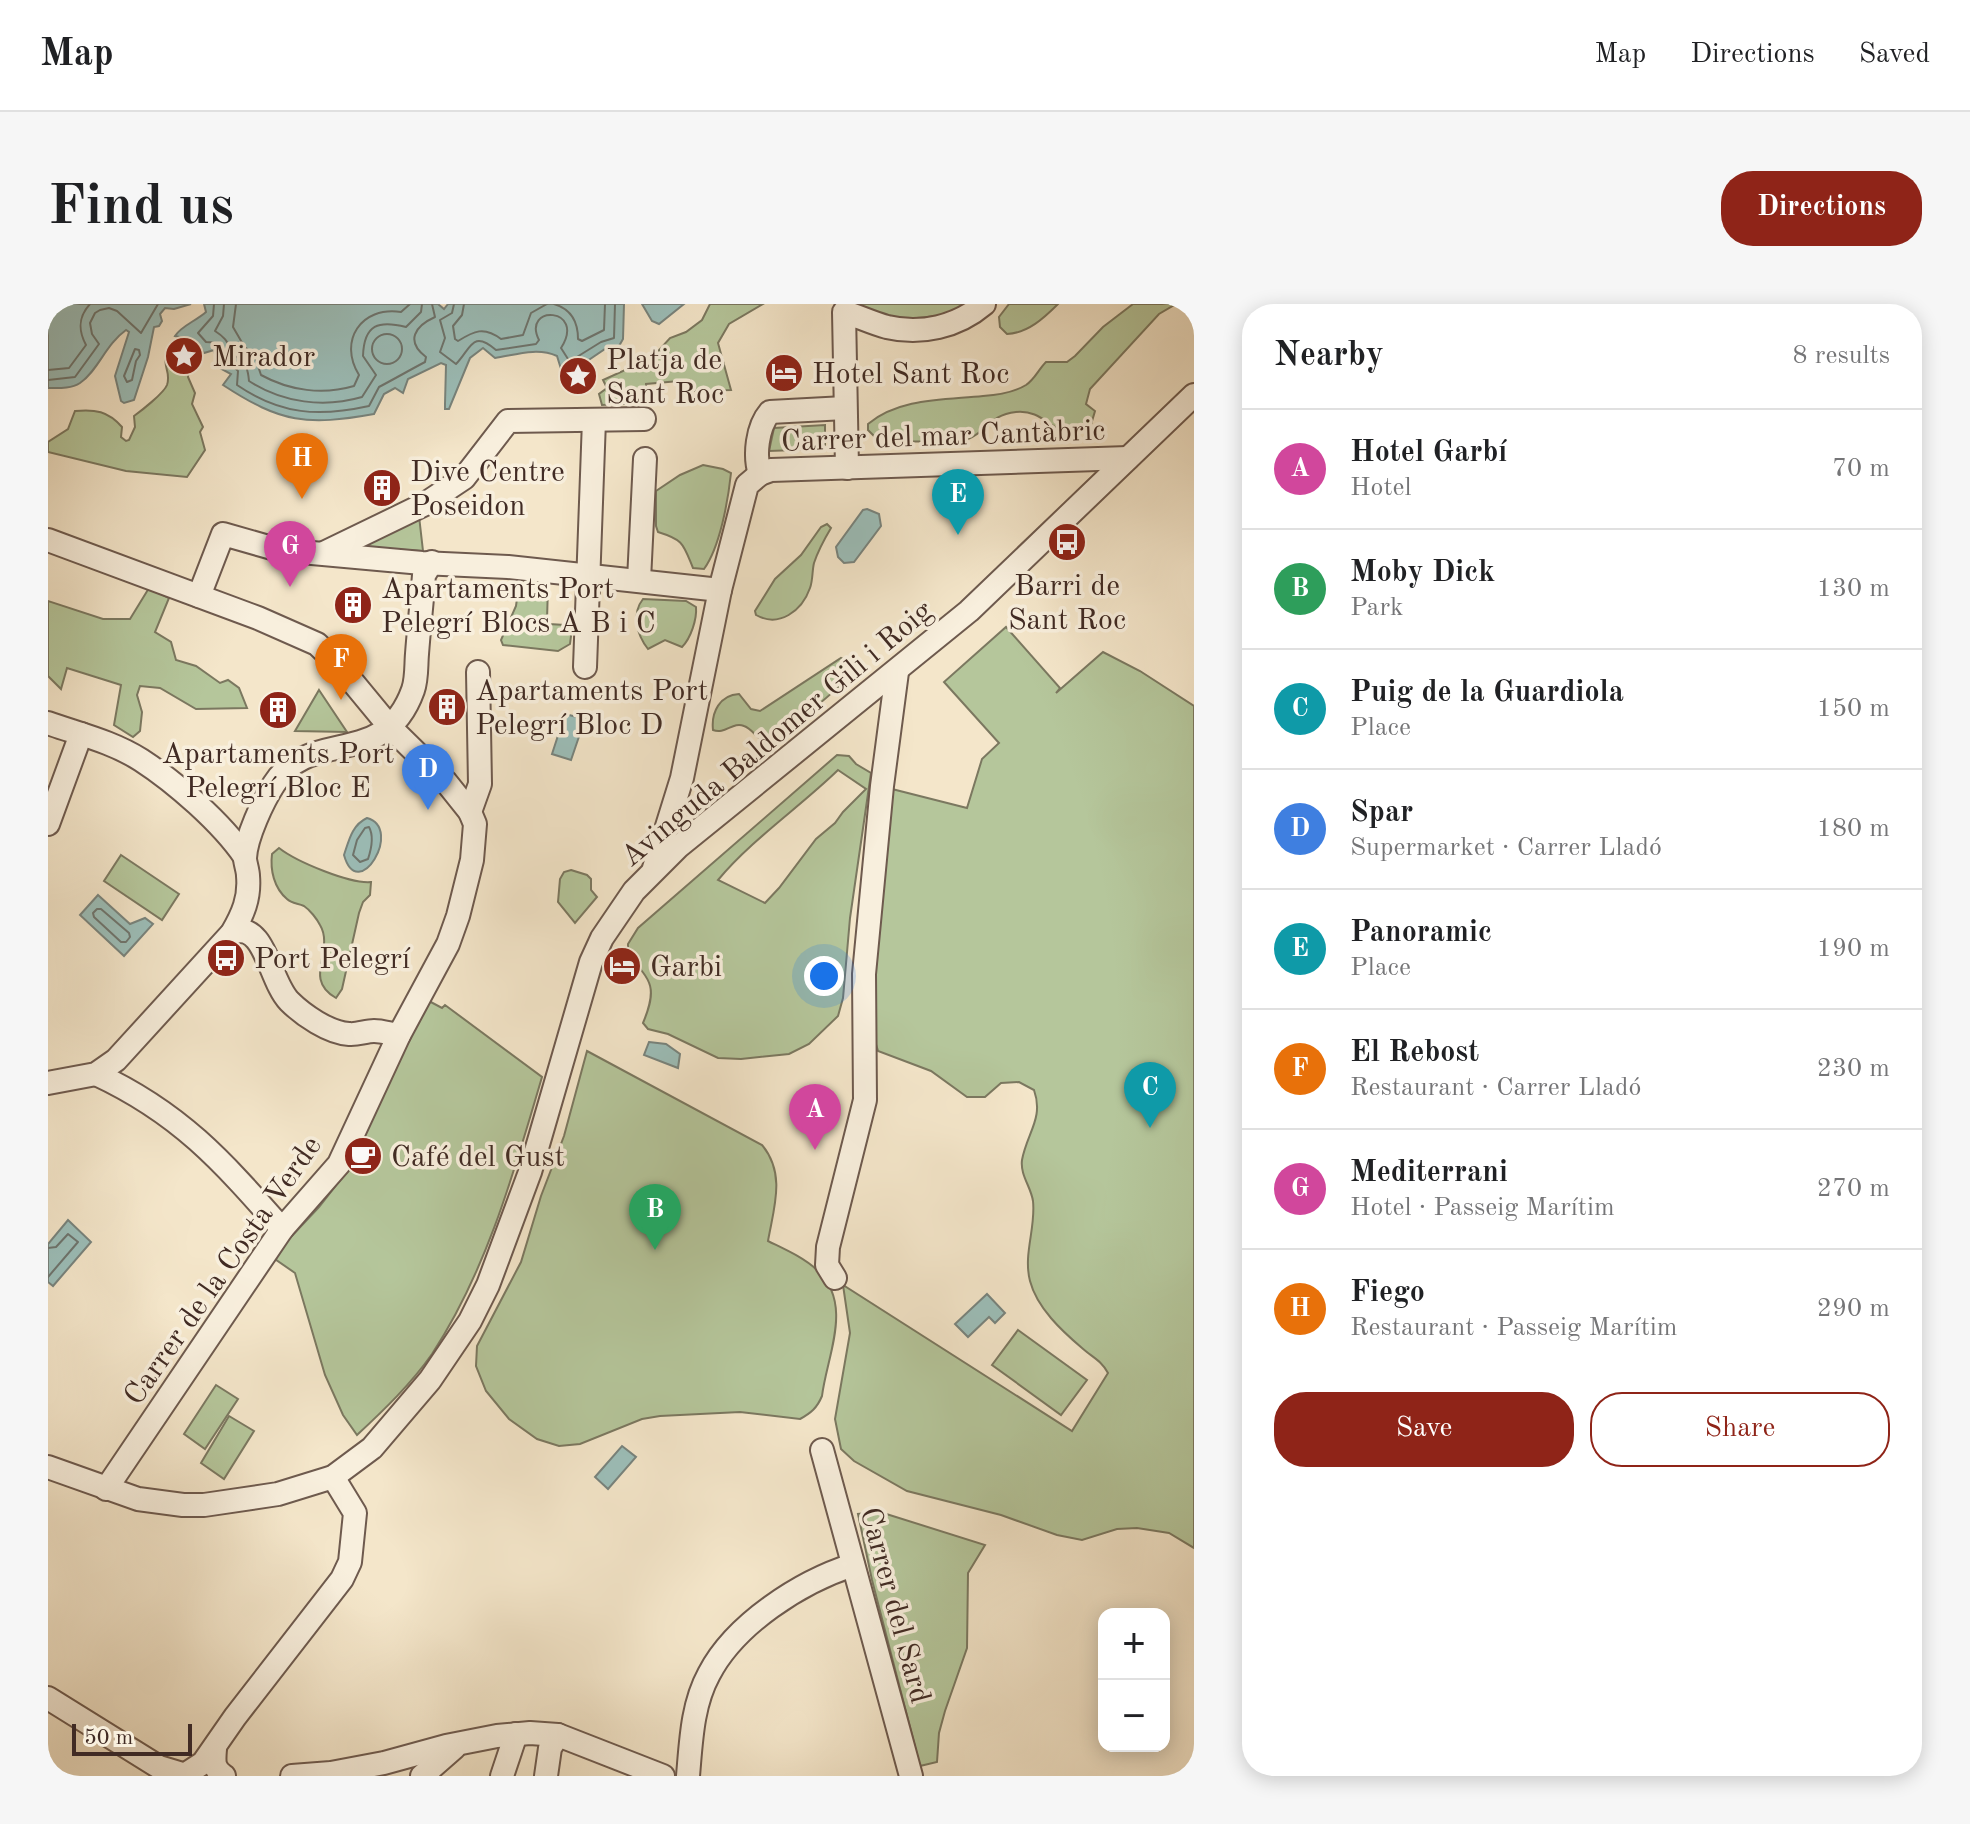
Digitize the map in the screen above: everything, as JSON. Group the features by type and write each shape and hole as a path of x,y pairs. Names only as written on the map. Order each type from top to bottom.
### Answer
{"street":[{"path":"847,468 844,312 885,326 909,330 945,326 961,320 984,304"},
{"name":"Avinguda Baldomer Gili i Roig","path":"48,1467 138,1499 204,1505 278,1494 333,1477 372,1448 430,1380 470,1321 500,1255 530,1172 591,962 602,938 634,891 678,847 969,611 1194,395"},
{"path":"652,873 682,778 720,590 743,497 747,485 760,474 757,463 762,423 770,412 845,408"},
{"path":"324,553 425,504 464,478 508,421 644,419"},
{"path":"585,667 594,420"},
{"name":"Carrer del mar Cantàbric","path":"760,474 771,470 1128,458"},
{"path":"639,580 645,459"},
{"path":"199,596 223,534 279,550 588,574 720,590"},
{"path":"48,540 290,630 317,644 337,663 389,726 446,782 470,812"},
{"path":"48,1083 96,1074 116,1060 232,933 243,915 248,898 245,857 260,811 287,768 319,751 376,737 406,705 414,686 424,575 432,562"},
{"name":"Carrer de la Costa Verde","path":"106,1489 282,1229 339,1164 399,1035 448,944 473,852 475,824 470,812 480,784 478,672"},
{"path":"835,1278 827,1265 828,1247 865,1100 864,974 882,786 897,672"},
{"path":"48,723 141,760 231,836 245,857"},
{"path":"48,824 81,734"},
{"path":"232,933 239,930 251,932 262,944 278,986 290,1001 321,1025 347,1035 373,1031 399,1035"},
{"path":"96,1074 134,1092 180,1123 219,1159 282,1229"},
{"name":"Carrer del Sard","path":"822,1450 911,1776"},
{"path":"48,1698 159,1767 186,1776 196,1769 215,1749 235,1717 342,1579 350,1562 355,1513 333,1477"},
{"path":"688,1776 693,1719 708,1675 732,1640 803,1587 853,1565"},
{"path":"502,1776 516,1734"},
{"path":"292,1776 331,1773 516,1734 558,1735 663,1776"},
{"path":"546,1776 550,1748 558,1735"},
{"path":"422,1776 458,1744"},
{"path":"215,1749 213,1764 224,1776"},
{"path":"384,1763 404,1776"}],"green space":[{"path":"710,304 763,304 729,324 718,343 731,390 691,391 690,380 646,384 647,403 602,405 599,394 607,388 603,380 652,358 670,338 686,332 702,320"},
{"path":"840,304 971,304 938,316 895,320"},
{"path":"1009,304 1058,304 1029,328 1007,334 1000,327 999,317"},
{"path":"1133,304 1176,304 1159,314 1090,389 1086,404 1095,411 1090,428 1067,431 1036,415 1016,412 1000,416 974,436 962,440 878,440 868,430 868,424 880,415 908,405 1000,394 1021,388 1046,362 1067,362 1075,356 1103,327"},
{"path":"180,345 191,353 188,377 195,393 192,404 203,427 200,432 205,450 187,477 126,471 48,452 48,442 68,429 75,411 106,414 122,427 121,437 129,440 135,427 134,416 167,385 167,356"},
{"path":"825,425 825,449 769,451 774,428"},
{"path":"703,465 731,473 719,536 704,569 693,568 682,544 658,532 656,526 656,491"},
{"path":"419,516 423,551 357,547"},
{"path":"827,524 831,528 816,558 812,582 801,604 789,615 773,620 756,615 755,611 775,579 801,555 821,527"},
{"path":"544,582 548,586 547,620 549,624 572,628 570,644 558,651 503,645 501,640 516,606 519,584"},
{"path":"149,588 169,598 155,632 171,642 176,660 196,666 220,683 228,680 239,688 247,708 196,709 160,688 140,686 137,695 142,712 140,731 133,737 114,725 121,685 67,668 61,689 48,676 48,601 103,619 130,619"},
{"path":"643,599 686,601 696,607 693,628 682,647 665,640 648,649 636,618"},
{"path":"1006,627 1060,688 1056,693 1103,652 1140,671 1194,706 1194,1548 1169,1533 1137,1528 1117,1529 1082,1540 1057,1535 1001,1515 907,1491 854,1461 841,1449 835,1419 850,1333 843,1285 1072,1431 1108,1373 1051,1318 1038,1300 1030,1281 1028,1261 1033,1201 1022,1160 1036,1117 1034,1090 1019,1082 1001,1083 985,1097 967,1097 931,1071 878,1051 871,1027 888,788 967,808 982,759 999,743 944,682"},
{"path":"841,658 850,662 849,671 839,686 773,737 762,740 740,725 721,731 713,730 715,711 722,701 732,695 739,694 751,709 760,711"},
{"path":"319,690 347,732 295,731"},
{"path":"837,755 849,756 871,773 850,918 843,998 838,1016 809,1044 789,1054 718,1058 668,1034 648,1029 643,1023 650,1002 650,986 643,972 628,956 628,944 638,928","holes":["838,770 866,789 816,839 765,903 718,880 745,851"]},
{"path":"279,848 324,871 350,880 371,882 370,895 359,913 342,989 336,998 321,982 324,935 320,925 306,908 287,899 276,884 272,854"},
{"path":"121,855 179,894 162,920 104,881"},
{"path":"571,870 591,879 591,890 597,897 575,923 558,902 560,879 564,872"},
{"path":"427,1000 442,1008 445,1005 542,1077 497,1220 451,1322 415,1376 357,1435 343,1415 325,1375 295,1273 272,1257 319,1207 348,1170"},
{"path":"587,1051 762,1145 769,1156 774,1167 776,1191 768,1241 800,1257 817,1270 828,1283 834,1298 835,1330 822,1396 816,1407 804,1417 740,1412 660,1416 642,1419 580,1444 559,1446 537,1439 509,1419 486,1391 476,1366 477,1346 521,1262 564,1136"},
{"path":"1018,1330 1087,1380 1061,1415 992,1365"},
{"path":"216,1385 238,1399 205,1449 184,1434"},
{"path":"229,1416 254,1431 224,1479 201,1463"},
{"path":"880,1512 985,1545 968,1573 967,1648 939,1733 937,1762 920,1766 858,1514"}],"water":[{"path":"48,304 191,304 165,308 160,314 162,321 154,327 134,400 124,403 115,376 129,332 126,330 80,383 48,388"},
{"path":"204,304 438,304 444,309 448,304 624,304 623,339 619,346 605,349 571,372 561,369 557,356 549,353 526,352 495,358 483,348 470,358 449,409 445,409 446,365 441,363 408,379 403,393 395,388 384,394 374,414 312,420 279,414 243,398 223,385 231,374 218,367 214,350 204,353 193,340 175,336 206,312"},
{"path":"642,304 684,304 659,324 652,321"},
{"path":"863,510 879,514 881,526 854,562 844,563 838,557 836,547"},
{"path":"565,714 585,719 571,760 552,754"},
{"path":"367,818 377,825 381,835 380,847 375,859 359,872 351,868 344,855 354,829"},
{"path":"98,895 130,924 145,918 153,924 124,956 80,915"},
{"path":"649,1042 666,1044 680,1054 678,1068 644,1055"},
{"path":"68,1220 91,1242 53,1286 48,1282 48,1244"},
{"path":"987,1294 1005,1313 995,1323 989,1317 968,1337 955,1324"},
{"path":"622,1446 636,1457 608,1489 595,1477"}],"place":[{"name":"Mirador","path":"184,356"},
{"name":"Hotel Sant Roc","path":"784,373"},
{"name":"Platja de Sant Roc","path":"578,376"},
{"name":"Dive Centre Poseidon","path":"382,488"},
{"name":"Fiego","path":"302,499"},
{"name":"Panoramic","path":"958,535"},
{"name":"Barri de Sant Roc","path":"1067,542"},
{"name":"Mediterrani","path":"290,587"},
{"name":"Apartaments Port Pelegrí Blocs A B i C","path":"353,605"},
{"name":"El Rebost","path":"341,700"},
{"name":"Apartaments Port Pelegrí Bloc D","path":"447,707"},
{"name":"Apartaments Port Pelegrí Bloc E","path":"278,710"},
{"name":"Spar","path":"428,810"},
{"name":"Port Pelegrí","path":"226,958"},
{"name":"Garbi","path":"622,966"},
{"name":"Puig de la Guardiola","path":"1150,1128"},
{"name":"Hotel Garbí","path":"815,1150"},
{"name":"Café del Gust","path":"363,1156"},
{"name":"Moby Dick","path":"655,1250"}]}
